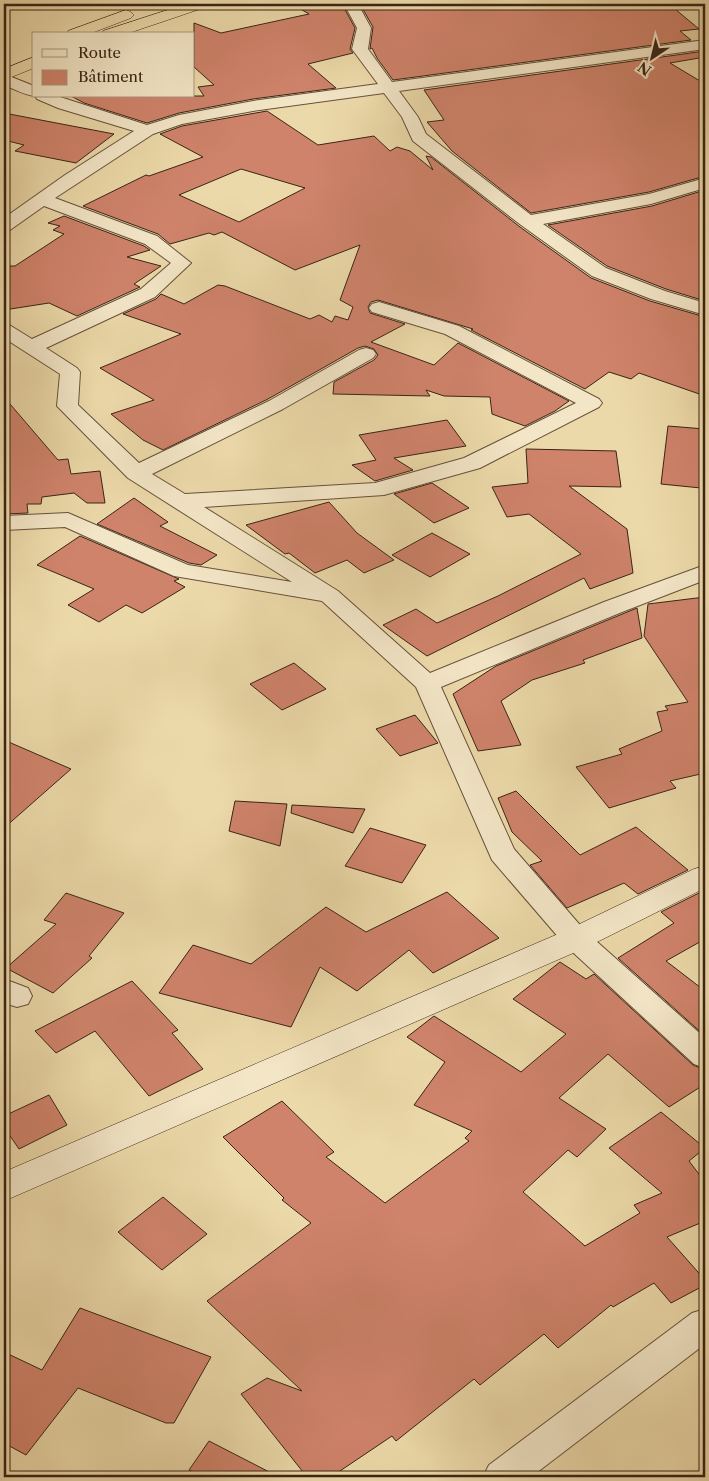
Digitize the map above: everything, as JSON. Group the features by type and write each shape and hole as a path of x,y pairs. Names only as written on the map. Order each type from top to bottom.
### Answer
{"highway":[{"path":"80,32 163,4"},
{"path":"115,32 201,4"},
{"path":"4,61 32,50"},
{"path":"4,75 32,63"}],"street":[{"path":"351,4 364,28 360,49 386,87 410,117 419,137 528,222 599,272 658,295 705,309"},
{"path":"4,226 147,130 179,120 253,106 705,44"},
{"path":"4,79 32,91"},
{"path":"47,98 64,106 147,130"},
{"path":"528,222 651,199 705,183"},
{"path":"31,347 148,292 182,263 151,240 42,200"},
{"path":"184,501 376,490 472,463 592,403 452,330 379,308"},
{"path":"4,330 70,372 67,406 136,473 184,501 330,596 427,684 502,853 576,939 705,1056"},
{"path":"136,473 276,405 366,354"},
{"path":"4,522 68,520 182,572 330,596"},
{"path":"427,684 613,607 705,572"},
{"path":"4,1187 576,939 705,876"},
{"path":"502,1477 705,1324"}],"building":[{"path":"292,4 342,4 355,28 350,49 353,53 308,64 336,88 253,99 179,113 147,123 84,103 75,98 195,98 195,96 204,96 198,87 214,85 195,68 194,23 221,33 309,14"},
{"path":"360,4 669,4 699,29 680,31 691,40 393,80 372,48 370,49 373,27"},
{"path":"705,51 705,57 670,63 705,84 705,176 649,192 531,213 452,151 427,122 444,120 424,90"},
{"path":"267,111 318,145 374,136 390,151 397,147 410,151 433,170 426,156 431,157 520,227 591,278 650,301 705,317 705,396 639,373 631,379 609,372 585,389 471,330 473,329 378,300 371,302 368,307 370,313 405,324 371,342 434,365 458,343 569,401 555,411 525,426 492,414 490,397 444,396 426,390 430,396 333,394 334,382 374,360 378,355 374,349 365,346 358,348 268,399 163,450 143,440 111,414 154,400 100,368 181,334 123,314 156,299 161,294 184,304 218,285 310,319 319,315 332,322 335,316 348,320 353,307 340,300 360,245 295,270 222,232 214,235 209,233 170,244 158,234 83,206 146,175 149,176 203,157 160,134 182,126","holes":["241,169 305,188 239,222 179,195"]},
{"path":"4,113 114,134 76,163 15,151 24,145 4,140"},
{"path":"705,190 705,301 666,289 607,266 548,225 652,206"},
{"path":"64,216 144,246 150,250 127,257 161,266 134,284 140,287 77,316 49,303 4,310 4,297 10,266 15,266 64,234 53,230 60,226 48,223"},
{"path":"4,397 58,460 68,459 71,474 100,471 105,503 87,503 74,493 42,497 41,504 27,504 28,513 4,514"},
{"path":"447,420 466,446 394,458 413,470 375,481 352,465 376,460 359,435"},
{"path":"668,426 705,429 701,488 661,484"},
{"path":"526,449 616,451 621,487 569,486 627,529 633,573 590,589 584,578 427,656 383,625 416,609 437,623 498,596 581,554 529,514 507,517 492,487 528,483"},
{"path":"432,483 469,508 434,523 394,494"},
{"path":"134,498 168,522 160,526 217,555 201,565 189,563 97,524"},
{"path":"329,502 357,533 394,560 364,573 347,560 315,573 289,553 285,554 246,525"},
{"path":"432,533 470,554 430,577 392,555"},
{"path":"80,536 179,579 174,581 185,587 142,613 126,605 99,622 68,605 94,589 37,565"},
{"path":"705,597 705,773 670,781 676,788 609,808 576,767 622,754 619,749 662,731 657,712 668,710 665,706 688,702 644,636 648,604"},
{"path":"637,608 642,638 583,660 585,663 532,680 501,701 521,745 478,751 453,694 496,666"},
{"path":"294,663 326,689 282,710 250,684"},
{"path":"415,715 438,743 400,756 376,729"},
{"path":"4,740 71,769 4,828"},
{"path":"516,791 580,855 636,827 688,870 638,894 624,883 567,908 530,865 542,861 512,832 498,798"},
{"path":"235,801 287,804 280,846 229,831"},
{"path":"292,805 365,809 353,833 291,813"},
{"path":"370,828 426,845 402,883 345,866"},
{"path":"705,890 705,939 666,961 705,991 705,1036 618,958 674,923 661,912"},
{"path":"447,892 499,938 433,973 409,950 357,991 320,967 291,1027 159,993 193,945 251,964 326,907 366,932"},
{"path":"66,893 124,913 89,956 92,958 53,993 6,968 56,924 44,920"},
{"path":"560,962 586,979 594,974 693,1065 705,1070 705,1084 669,1107 608,1054 559,1098 606,1129 577,1157 568,1150 523,1192 585,1246 640,1213 634,1205 662,1193 609,1148 661,1112 705,1148 689,1161 705,1182 705,1221 667,1237 705,1280 705,1285 671,1303 654,1283 613,1307 611,1305 558,1348 544,1334 480,1385 474,1379 396,1441 392,1436 331,1477 307,1477 241,1394 267,1378 302,1391 207,1301 311,1223 282,1200 284,1198 223,1137 282,1101 334,1152 326,1157 385,1203 469,1141 465,1138 472,1131 414,1105 445,1062 407,1037 434,1016 521,1072 566,1034 513,999"},
{"path":"132,981 178,1030 172,1033 203,1069 149,1096 95,1031 56,1053 35,1031"},
{"path":"49,1095 67,1125 19,1149 4,1127 4,1116"},
{"path":"163,1197 207,1234 162,1270 118,1232"},
{"path":"80,1308 211,1357 174,1423 166,1423 78,1388 26,1455 4,1443 4,1352 42,1370"},
{"path":"209,1441 279,1477 204,1477 189,1470"}]}
